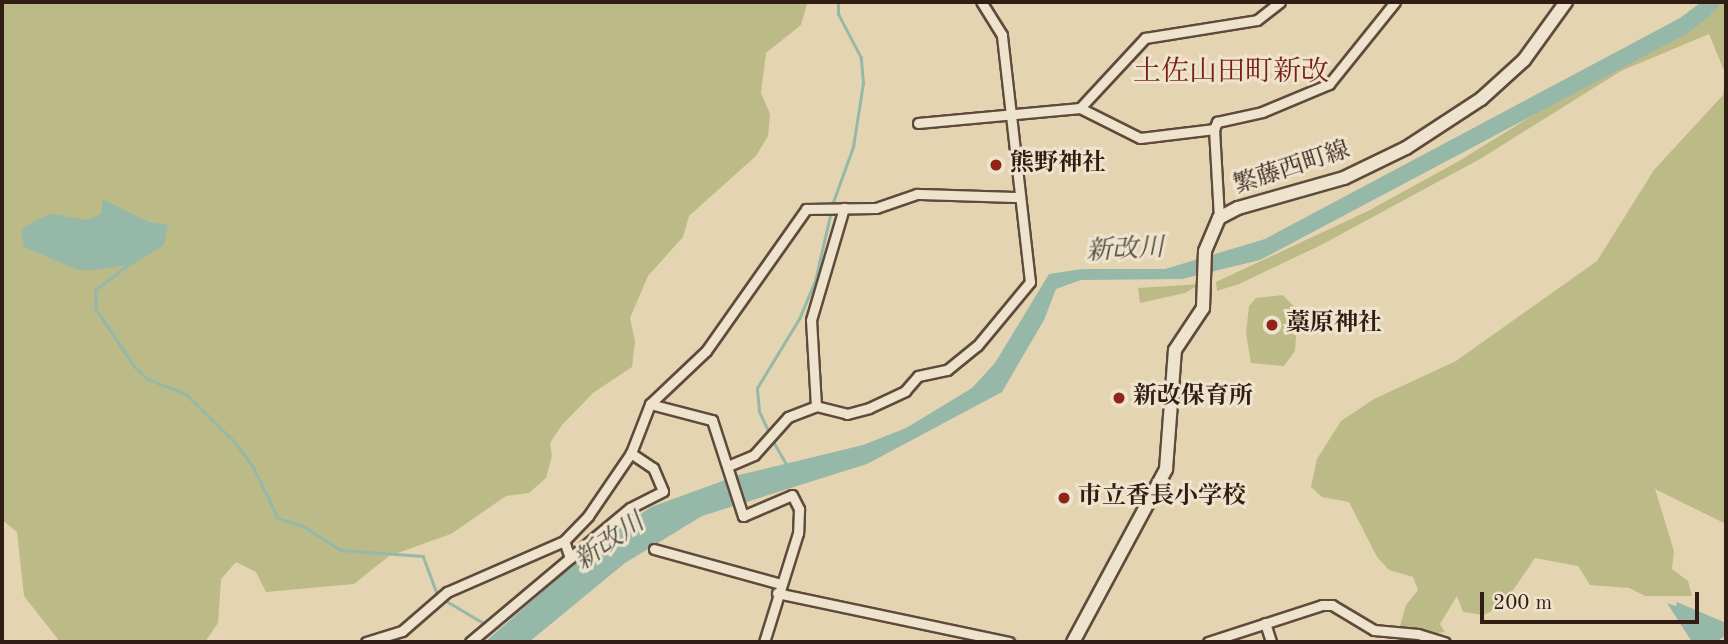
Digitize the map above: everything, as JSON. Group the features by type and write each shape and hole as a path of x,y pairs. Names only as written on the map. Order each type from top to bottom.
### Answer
{"main road":[{"name":"繁藤西町線","path":"1073,642 1160,486 1171,439 1175,350 1200,314 1204,293 1205,251 1219,218 1238,208 1344,178 1406,148 1481,99 1507,76 1544,37 1566,2"}],"street":[{"path":"728,466 754,455 788,418 816,406 846,414 869,408 905,391 918,376 947,370 977,346 1030,282 1000,26 985,13 981,2"},
{"path":"1080,108 1145,38 1257,20 1280,2"},
{"path":"1219,218 1214,129 1221,120 1262,112 1329,84 1395,2"},
{"path":"918,123 1080,108 1140,138 1214,129"},
{"path":"366,642 402,631 447,592 564,541 588,516 631,453 650,404 706,351 806,209 876,208 917,194 1018,197"},
{"path":"816,406 811,320 845,208"},
{"path":"650,404 712,420 743,516 792,495 799,509 798,533 764,642"},
{"path":"470,642 630,508 663,491 653,468 631,453"},
{"path":"564,541 570,558"},
{"path":"654,549 779,589 1009,642"},
{"path":"1208,642 1265,623 1332,606 1374,630 1418,634 1445,642"},
{"path":"1265,623 1271,642"}],"shaded area":[{"path":"2,2 807,4 801,25 766,53 761,93 770,114 768,136 756,156 689,216 683,237 648,276 630,318 635,341 632,367 593,393 562,425 550,443 552,456 546,478 529,493 506,496 451,534 389,556 354,584 266,592 256,572 236,562 221,579 218,623 205,642 60,642 24,596 17,532 2,520"},
{"path":"1716,2 1726,2 1726,524 1655,489 1674,551 1672,569 1688,581 1692,596 1645,596 1629,588 1590,585 1578,566 1535,558 1503,605 1484,615 1463,612 1457,596 1440,624 1445,632 1429,634 1400,626 1406,605 1418,590 1413,577 1389,570 1377,557 1349,502 1322,497 1311,487 1317,459 1341,421 1374,399 1456,361 1597,261 1654,170 1723,95 1725,73 1709,34 1621,71 1480,159 1321,245 1239,284 1217,291 1216,282 1368,211 1459,161"},
{"path":"1200,284 1185,293 1140,303 1138,288"},
{"name":"藁原神社","path":"1283,295 1298,311 1295,351 1284,366 1251,363 1246,333 1249,306 1256,298"}],"water":[{"path":"1700,3 1711,15 1688,33 1260,260 1182,279 1081,280 1056,289 1044,320 1002,392 867,464 702,516 625,563 529,642 485,642 598,543 651,507 739,475 863,445 906,428 972,388 995,363 1049,274 1082,269 1165,269 1265,239 1680,18"},
{"path":"103,199 149,222 168,224 164,245 134,264 94,270 78,270 24,247 21,230 38,219 52,214 88,220 101,213"},
{"path":"1677,602 1726,623 1726,635 1716,642 1692,642 1667,603 1676,606"}],"waterway":[{"path":"832,205 853,147 863,83 861,58 838,14 838,2"},
{"name":"新改川","path":"1693,20 1713,2"},
{"path":"769,433 759,412 757,388 799,319 815,281 831,211"},
{"path":"130,264 96,290 96,309 135,367 148,379 186,394 236,443 253,466 278,518 305,527 341,550 423,556 438,596 487,625"},
{"path":"772,439 788,467"}],"place":[{"name":"熊野神社","path":"996,165"},
{"name":"藁原神社","path":"1272,325"},
{"name":"新改保育所","path":"1119,398"},
{"name":"市立香長小学校","path":"1064,498"}],"district":[{"name":"土佐山田町新改","path":"1231,73"}]}
